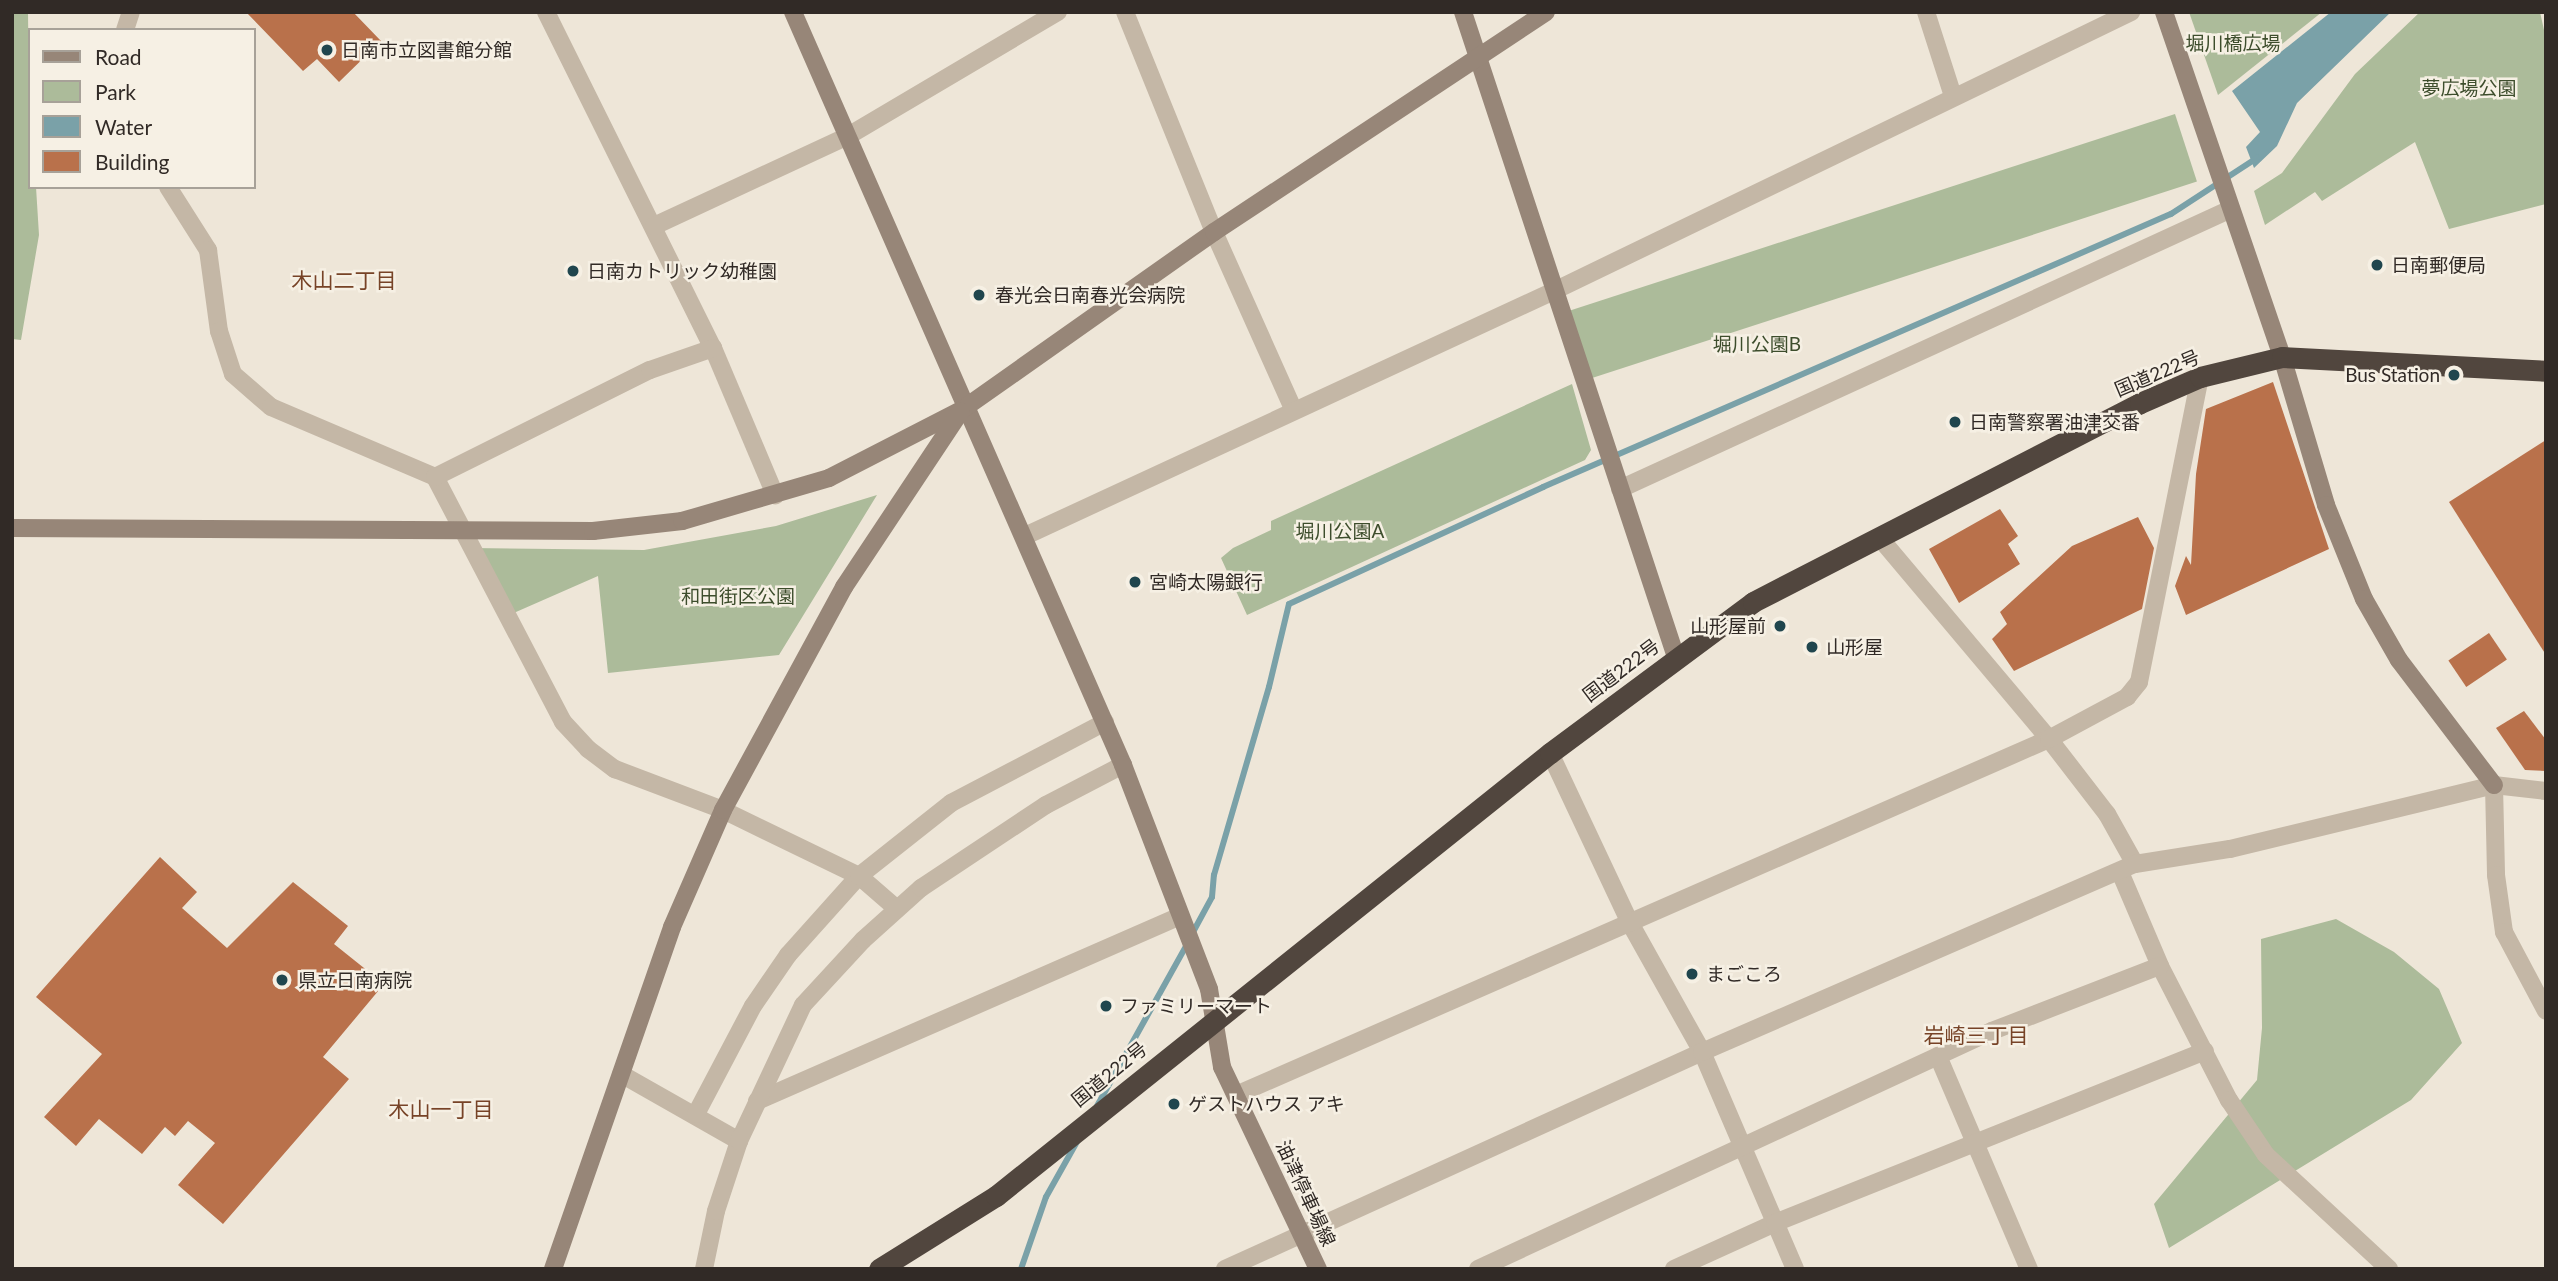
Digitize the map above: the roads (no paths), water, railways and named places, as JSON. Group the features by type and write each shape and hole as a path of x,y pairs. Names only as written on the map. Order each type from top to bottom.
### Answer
{"highway":[{"name":"国道222号","path":"879,1269 996,1196 1214,1018 1550,753 1753,602 2140,403 2200,377 2282,357 2546,371"}],"street":[{"path":"546,12 713,348 775,495"},
{"name":"油津停車場線","path":"793,12 963,408 1025,536 1123,765 1179,917 1209,989 1222,1066 1318,1269"},
{"path":"654,226 848,136 1058,12"},
{"path":"1125,12 1214,232 1293,409"},
{"path":"1463,12 1556,290 1592,412 1618,481 1676,657"},
{"path":"12,528 593,531 682,521 829,478 963,408 1214,232 1546,12"},
{"path":"1926,12 1953,96"},
{"path":"1025,536 1293,409 1556,290 2131,12"},
{"path":"2167,21 2282,357 2326,505 2364,599 2399,660 2494,785 2496,874 2504,932 2546,1011"},
{"path":"169,189 208,250 219,331 233,374 271,407 435,477 564,722 580,740 615,769 723,810 859,876 897,909"},
{"path":"1618,481 2229,202"},
{"path":"435,477 650,370 713,348"},
{"path":"1236,1095 2049,739 2127,698 2139,682 2200,377"},
{"path":"553,1269 672,927 723,810 844,587 963,408"},
{"path":"1879,537 2049,739 2107,814 2160,966 2205,1051 2266,1155 2389,1269"},
{"path":"696,1114 753,1006 781,965 859,876 951,803 1105,722"},
{"path":"1550,753 1630,923 1702,1052 1795,1269"},
{"path":"704,1269 739,1141 803,1005 897,909 976,849 1123,765"},
{"path":"1225,1269 1702,1052 2128,868 2230,849 2494,785 2546,792"},
{"path":"757,1101 1179,917"},
{"path":"1478,1269 1938,1056 2160,966"},
{"path":"1674,1269 1776,1223 2205,1051"},
{"path":"1938,1056 2029,1269"},
{"path":"621,1074 696,1114 739,1141"}],"water":[{"path":"2331,12 2391,12 2297,103 2277,146 2254,168 2246,147 2260,132 2232,91"}],"waterway":[{"path":"1192,934 1212,897 1214,875 1269,687 1289,604 1543,487 2171,214 2257,158"},
{"path":"1097,1106 1187,944"},
{"path":"1021,1269 1046,1197 1078,1140"}],"place":[{"name":"日南市立図書館分館","path":"327,50"},
{"name":"日南郵便局","path":"2377,265"},
{"name":"日南カトリック幼稚園","path":"573,271"},
{"name":"春光会日南春光会病院","path":"979,295"},
{"name":"Bus Station","path":"2454,375"},
{"name":"日南警察署油津交番","path":"1955,422"},
{"name":"宮崎太陽銀行","path":"1135,582"},
{"name":"山形屋前","path":"1780,626"},
{"name":"山形屋","path":"1812,647"},
{"name":"まごころ","path":"1692,974"},
{"name":"県立日南病院","path":"282,980"},
{"name":"ファミリーマート","path":"1106,1006"},
{"name":"ゲストハウス アキ","path":"1174,1104"}],"district":[{"name":"木山二丁目","path":"344,280"},
{"name":"岩崎三丁目","path":"1976,1035"},
{"name":"木山一丁目","path":"441,1109"}],"park label":[{"name":"堀川橋広場","path":"2233,43"},
{"name":"夢広場公園","path":"2469,88"},
{"name":"堀川公園B","path":"1757,344"},
{"name":"堀川公園A","path":"1340,531"},
{"name":"和田街区公園","path":"738,596"}]}
